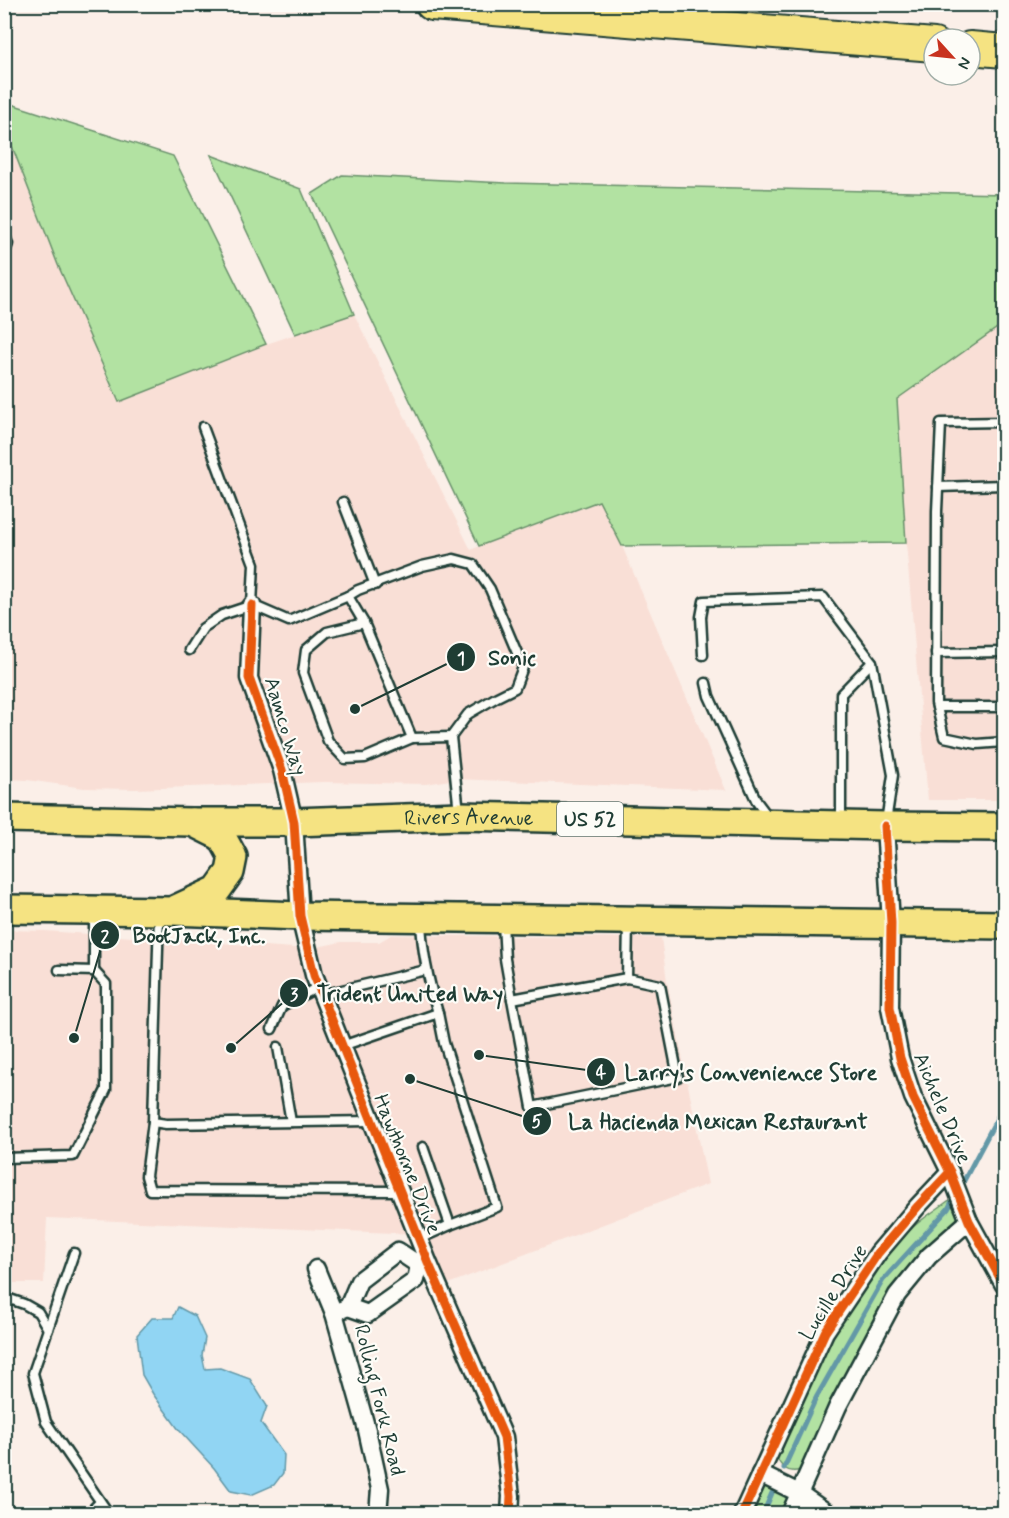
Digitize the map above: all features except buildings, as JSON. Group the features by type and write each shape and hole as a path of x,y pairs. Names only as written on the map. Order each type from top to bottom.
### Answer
{"highway":[{"path":"432,4 922,44"},
{"path":"982,49 1005,51"}],"main road":[{"name":"Rivers Avenue","path":"4,818 294,822 460,816 885,826 1005,826"},
{"path":"165,911 217,890 230,872 233,857 222,837 191,822"},
{"path":"4,909 422,918 1005,925"}],"street":[{"name":"Aamco Way","path":"252,605 249,678 282,770 294,822"},
{"name":"Hawthorne Drive","path":"294,822 300,916 314,975 419,1239 423,1263 504,1437 511,1496 510,1514"},
{"name":"Aichele Drive","path":"885,826 891,924 890,1007 900,1058 913,1097 951,1172 969,1221 1005,1285"},
{"name":"Lucille Drive","path":"742,1514 825,1332 878,1253 951,1172"},
{"path":"790,1514 838,1406 897,1295 929,1256 969,1221"},
{"name":"Rolling Fork Road","path":"341,1310 368,1314 416,1280 423,1263 398,1251 359,1281 341,1310 380,1489 378,1514"},
{"path":"316,1269 341,1310"},
{"path":"760,1474 799,1493 829,1514"}],"lane":[{"path":"4,233 8,244 4,254"},
{"path":"1005,422 941,423 936,653 937,707 944,737 977,744 1005,742"},
{"path":"203,427 254,564 252,605"},
{"path":"938,487 1005,485"},
{"path":"343,501 375,585"},
{"path":"189,650 203,628 222,615 252,605 289,621 358,590 422,566 454,559 473,564 490,589 523,667 515,688 468,714 451,737 460,816"},
{"path":"348,596 364,623 412,738"},
{"path":"703,655 701,617 704,602 823,597 872,662 894,775 885,826"},
{"path":"364,623 327,632 306,650 303,673 328,741 345,759 365,758 412,738 451,737"},
{"path":"936,653 1005,652"},
{"path":"841,825 841,694 872,662"},
{"path":"706,683 709,696 757,802 772,823"},
{"path":"937,707 1005,707"},
{"path":"4,1158 73,1156 106,1090 106,984 94,971 94,910"},
{"path":"165,911 153,1122 146,1176 150,1190 399,1191"},
{"path":"419,1239 497,1207 444,1043 426,970 422,918"},
{"path":"503,919 505,959 512,999 532,1107 678,1077 660,985 627,978 512,999"},
{"path":"627,978 628,920"},
{"path":"59,970 94,971"},
{"path":"272,1029 282,1006 320,991 426,970"},
{"path":"342,1046 438,1013"},
{"path":"278,1047 291,1122"},
{"path":"153,1122 166,1124 372,1121"},
{"path":"423,1147 450,1225"},
{"path":"74,1253 33,1373 46,1422 109,1514"},
{"path":"4,1297 38,1312 48,1329"},
{"path":"88,1514 100,1502"}],"shaded area":[{"path":"4,128 58,265 119,402 252,349 354,314 471,550 599,501 622,546 726,790 456,779 426,784 324,782 135,789 84,788 5,779"},
{"path":"1004,323 1004,800 928,800 906,543 897,398"},
{"path":"5,930 308,949 341,942 379,942 391,935 661,938 667,981 708,1184 440,1287 417,1234 47,1218 44,1283 5,1283"}],"green space":[{"path":"5,102 173,156 266,344 119,402 58,265 5,128"},
{"path":"211,155 301,189 354,314 295,334"},
{"path":"342,175 506,183 1004,194 1004,323 897,399 906,543 622,546 599,501 479,546 312,194"},
{"path":"952,1200 957,1206 959,1216 923,1253 800,1470 786,1469 777,1459 817,1368 848,1311 866,1283 908,1232"},
{"path":"765,1486 786,1492 789,1499 782,1513 751,1514"}],"water":[{"path":"178,1307 195,1316 205,1338 202,1355 205,1369 220,1368 250,1379 267,1406 261,1423 284,1455 283,1473 274,1485 251,1495 231,1491 214,1468 179,1430 142,1375 137,1335 152,1318 173,1318"}],"waterway":[{"path":"960,1188 1004,1105"},
{"path":"784,1468 816,1398 883,1280 948,1209 955,1196"},
{"path":"763,1514 772,1493"}],"cycle path":[{"path":"252,605 249,678 282,770 294,822 300,916 314,975 428,1262 504,1437 511,1496 510,1514"},
{"path":"885,826 891,923 890,1007 900,1058 913,1097 950,1172 969,1221 1004,1285"},
{"path":"742,1514 825,1332 878,1253 950,1172"}],"place":[{"name":"Sonic","path":"355,709"},
{"name":"BootJack, Inc.","path":"74,1038"},
{"name":"Trident United Way","path":"231,1048"},
{"name":"Larry's Convenience Store","path":"479,1055"},
{"name":"La Hacienda Mexican Restaurant","path":"410,1079"}]}
